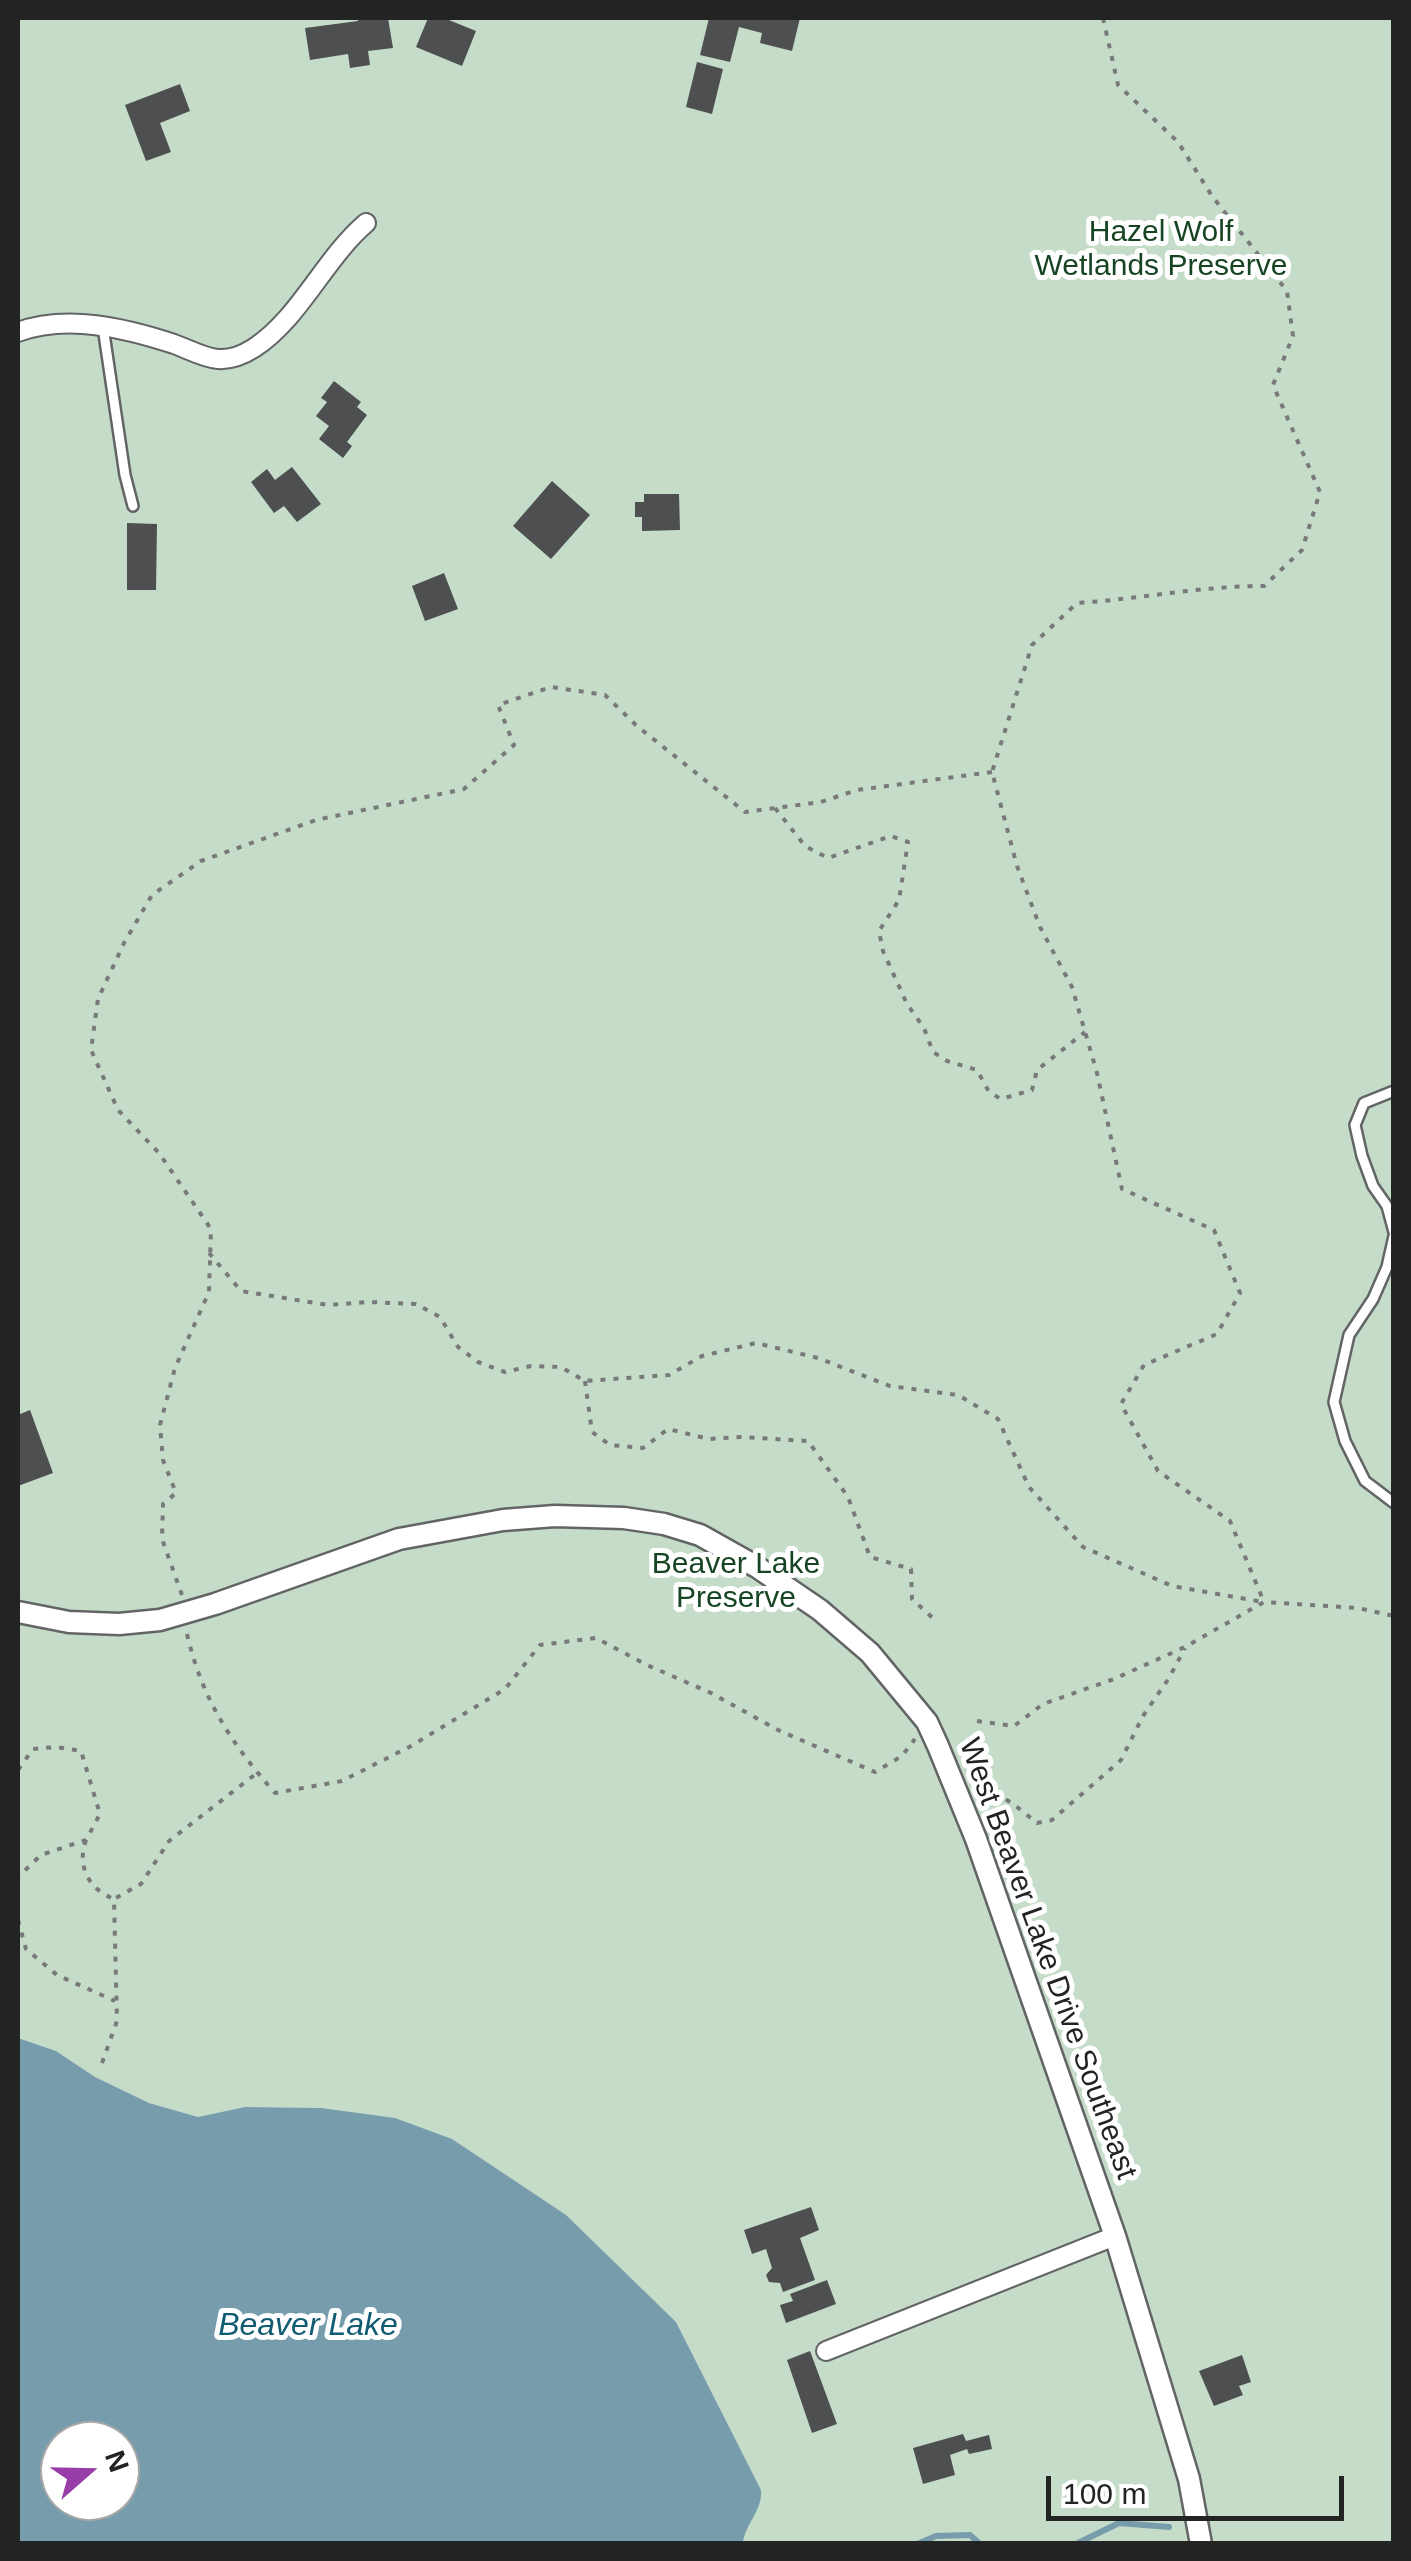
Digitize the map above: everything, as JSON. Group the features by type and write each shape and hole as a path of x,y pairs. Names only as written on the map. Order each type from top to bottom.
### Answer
{"street":[{"path":"18,332 57,322 170,343 216,359 238,356 257,346 278,327 346,240 366,223"},
{"name":"West Beaver Lake Drive Southeast","path":"18,1612 69,1622 119,1624 160,1620 414,1536 503,1520 554,1516 624,1518 700,1535 757,1566 820,1610 870,1653 928,1722 949,1772 1115,2236 1189,2479 1201,2544"},
{"path":"826,2351 1115,2236"}],"lane":[{"path":"103,328 133,506"},
{"path":"1394,1091 1364,1103 1355,1125 1362,1156 1373,1186 1387,1206 1394,1234 1388,1267 1349,1335 1334,1402 1345,1441 1365,1482 1394,1503"}],"path":[{"path":"1103,18 1118,85 1178,142 1212,196 1287,291 1293,336 1273,385 1320,492 1302,548 1264,586 1211,586 1140,599 1078,603 1032,645 992,772 1017,866 1040,927 1072,987 1098,1073 1122,1188 1214,1230 1240,1293 1217,1334 1144,1364 1120,1404 1158,1471 1230,1521 1264,1602"},
{"path":"928,1722 902,1756 874,1772 778,1730 596,1638 540,1645 505,1689 411,1746 342,1781 275,1793 236,1748 202,1686 187,1635 188,1610 162,1539 163,1504 176,1493 163,1460 160,1425 175,1368 208,1292 211,1228 159,1154 118,1110 91,1050 98,999 152,895 201,862 316,820 464,789 514,745 498,706 551,688 605,695 637,726 745,812 821,802 857,790 992,772"},
{"path":"775,808 806,846 828,858 892,836 908,842 899,900 879,931 883,951 907,1004 924,1028 932,1052 947,1062 977,1070 989,1092 1001,1099 1032,1090 1037,1070 1085,1032"},
{"path":"210,1253 241,1291 328,1305 416,1304 440,1317 458,1346 478,1362 505,1372 531,1366 561,1367 585,1381 669,1375 702,1356 756,1343 818,1358 890,1386 958,1395 998,1419 1030,1488 1083,1548 1172,1586 1264,1602 1358,1608 1394,1616"},
{"path":"585,1381 592,1432 610,1445 643,1448 668,1429 709,1439 740,1436 808,1441 848,1498 870,1556 911,1568 912,1600 936,1620"},
{"path":"978,1721 1014,1726 1043,1704 1114,1679 1186,1647 1264,1602"},
{"path":"949,1772 977,1782 1037,1823 1052,1820 1121,1760 1186,1647"},
{"path":"18,1770 33,1750 56,1747 81,1751 100,1814 82,1849 87,1879 98,1893 114,1899 142,1884 169,1841 257,1773"},
{"path":"18,1877 40,1855 86,1840"},
{"path":"102,2063 117,2021 114,1899"},
{"path":"18,1920 26,1949 57,1975 115,2001"}],"green space":[{"path":"18,18 1393,18 1393,2543 743,2543 761,2490 676,2322 566,2216 452,2139 321,2108 245,2107 198,2117 149,2103 95,2077 56,2051 18,2038"}],"water":[{"name":"Beaver Lake","path":"18,2038 56,2051 95,2077 149,2103 198,2117 245,2107 321,2108 395,2118 452,2139 566,2215 676,2322 761,2490 743,2543 18,2543"}],"building":[{"path":"357,18 388,18 393,48 368,51 370,65 350,68 348,54 310,60 305,28 358,21"},
{"path":"428,18 444,18 476,31 462,66 416,47"},
{"path":"709,18 800,18 792,51 760,43 762,33 739,27 730,62 700,55"},
{"path":"697,62 723,69 712,114 686,107"},
{"path":"180,84 190,111 160,123 171,152 146,161 125,105"},
{"path":"334,381 361,402 357,407 367,415 347,442 352,446 343,458 319,439 329,426 316,416 327,402 321,398"},
{"path":"292,467 321,504 297,522 284,506 274,513 251,482 267,469 275,480"},
{"path":"552,481 590,515 551,559 513,526"},
{"path":"644,494 679,494 680,530 642,531 642,517 635,517 635,502 644,502"},
{"path":"127,523 157,524 156,590 127,590"},
{"path":"444,573 458,609 425,621 412,586"},
{"path":"30,1410 53,1473 18,1486 18,1415"},
{"path":"811,2207 819,2230 800,2238 815,2280 783,2292 780,2283 769,2282 766,2275 772,2268 766,2249 752,2254 744,2230"},
{"path":"827,2280 836,2304 786,2323 780,2305 793,2301 790,2294"},
{"path":"810,2351 837,2424 812,2433 787,2360"},
{"path":"1242,2355 1251,2382 1239,2386 1243,2395 1214,2406 1199,2371"},
{"path":"963,2434 966,2441 989,2435 992,2449 969,2454 967,2449 950,2455 955,2475 923,2484 913,2448"}],"waterway":[{"path":"1076,2544 1119,2523 1169,2527"},
{"path":"917,2544 936,2536 970,2535 980,2544"}],"park label":[{"name":"Hazel Wolf Wetlands Preserve","path":"1161,250"},
{"name":"Beaver Lake Preserve","path":"736,1582"}]}
